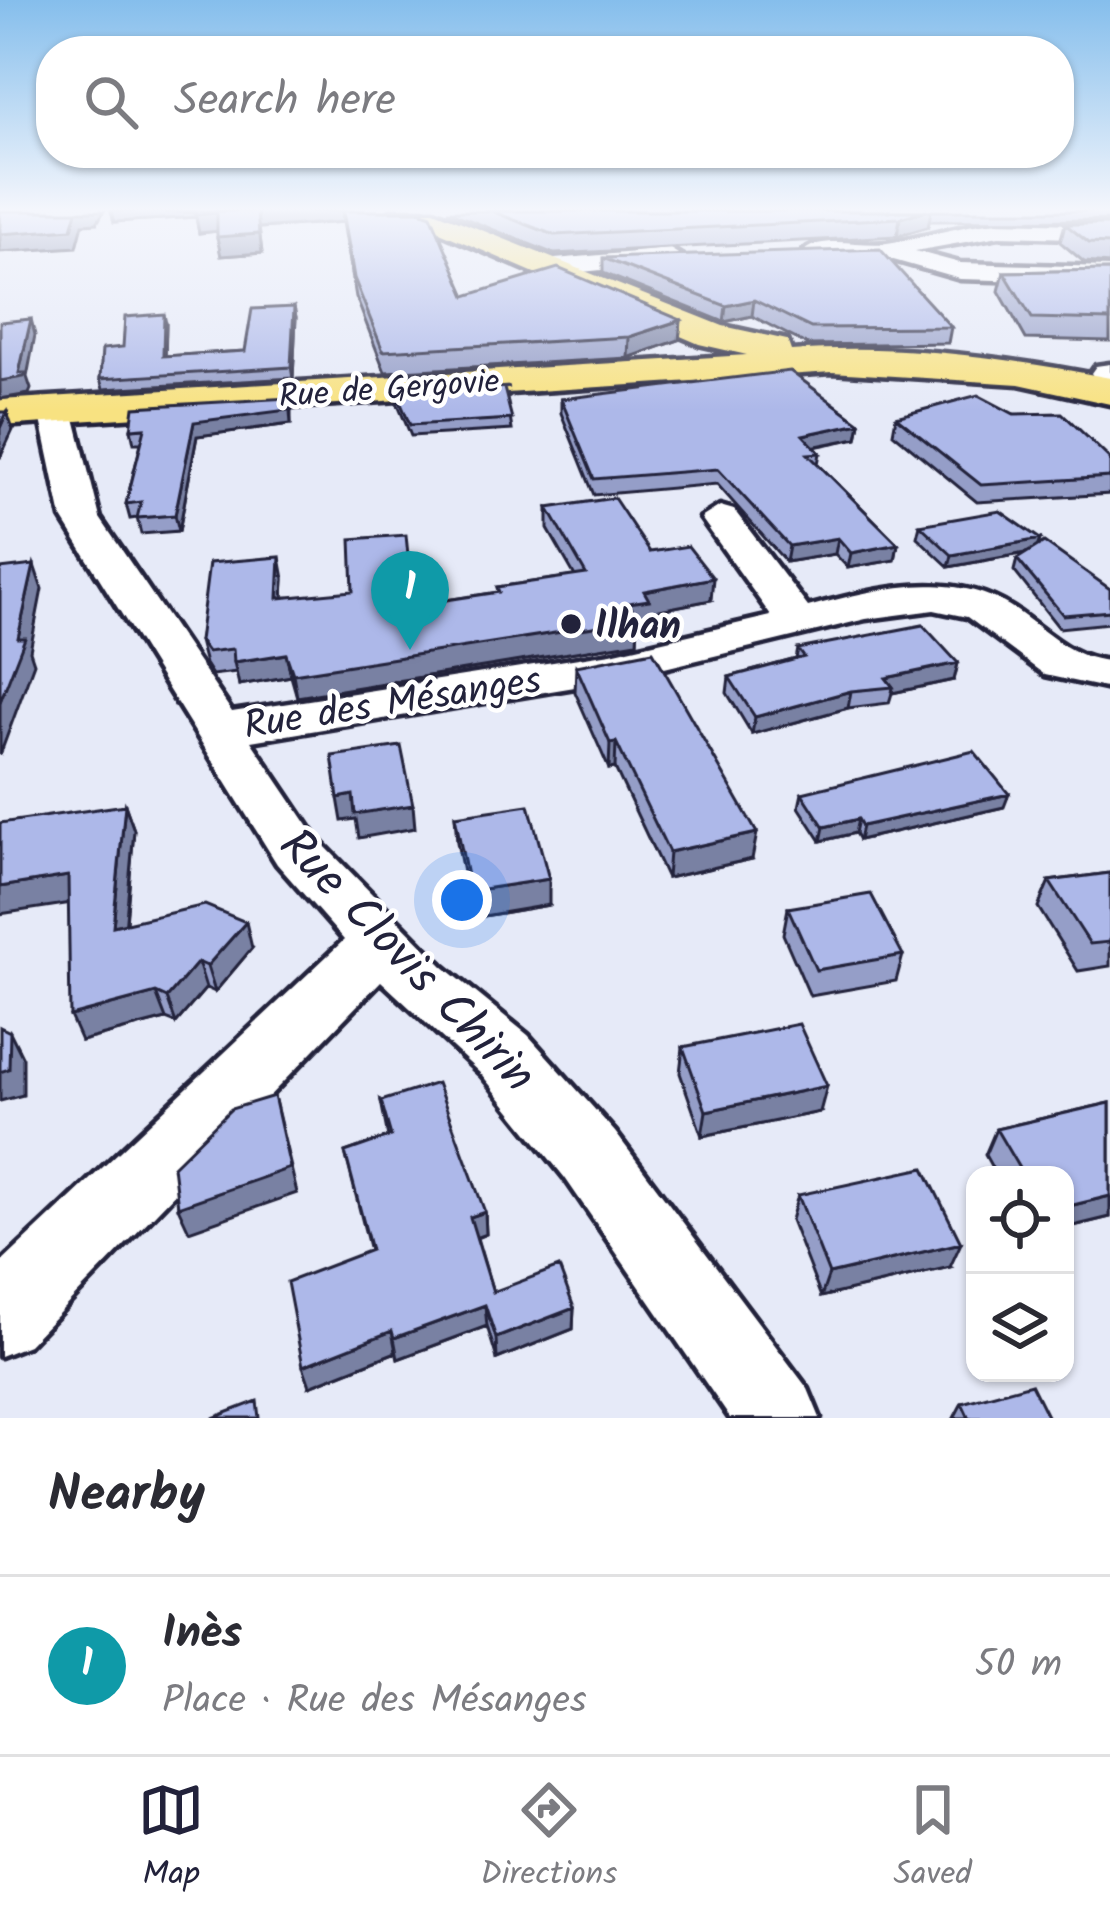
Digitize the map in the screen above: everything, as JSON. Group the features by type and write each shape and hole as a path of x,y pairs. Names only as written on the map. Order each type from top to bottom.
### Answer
{"main road":[{"path":"566,277 713,336 760,360"},
{"name":"Rue de Gergovie","path":"28,411 760,360 831,372 869,364 1109,378"}],"street":[{"name":"Rue Clovis Chirin","path":"28,411 81,518 296,850 380,942 505,1055 590,1155 779,1418"},
{"path":"720,518 797,621"},
{"name":"Rue des Mésanges","path":"217,730 670,656 797,621 934,597 968,599 996,611 1065,669 1110,675"},
{"path":"0,1317 380,942"}],"building":[{"path":"458,277 466,296 528,277 580,277 681,320 629,337 383,351 354,278"},
{"path":"652,277 906,277 951,327 811,328 754,300 726,306"},
{"path":"1007,277 1110,277 1110,320 1032,318"},
{"path":"294,307 291,367 100,379 102,349 123,347 125,317 164,314 163,356 245,351 252,309"},
{"path":"31,319 19,373 26,373 24,377 0,381 0,322"},
{"path":"790,371 860,423 803,435 820,453 808,454 898,544 851,553 838,538 789,546 718,469 594,479 561,399"},
{"path":"510,387 504,388 512,419 410,425 397,394"},
{"path":"978,395 1014,414 1062,413 1110,459 1110,477 981,485 896,417"},
{"path":"289,398 288,410 194,422 175,515 137,518 141,502 126,504 145,428 131,429 134,407"},
{"path":"614,498 650,552 688,546 713,578 644,591 649,600 629,603 638,620 293,674 286,654 234,662 233,649 207,652 199,641 209,563 280,557 278,598 353,591 351,539 406,535 413,605 499,592 497,587 586,574 548,508"},
{"path":"1000,511 1040,539 952,555 920,525"},
{"path":"1044,542 1110,589 1110,611 1063,615 1017,559"},
{"path":"34,565 18,638 25,638 0,702 0,569"},
{"path":"923,625 958,663 886,678 893,687 851,691 755,717 729,677 804,657 798,649"},
{"path":"653,651 757,833 669,852 616,742 610,743 576,666"},
{"path":"401,746 413,805 355,814 353,795 338,798 332,756"},
{"path":"974,751 1009,794 862,826 858,819 824,827 802,793"},
{"path":"125,805 113,926 205,905 246,922 207,966 198,962 167,998 156,993 70,1016 68,876 0,887 0,823"},
{"path":"529,805 549,879 470,891 455,816"},
{"path":"1110,873 1110,942 1090,944 1049,881"},
{"path":"871,894 903,955 816,970 788,908"},
{"path":"799,1024 827,1086 706,1111 683,1047"},
{"path":"0,1027 10,1032 9,1069 0,1072"},
{"path":"437,1083 485,1212 470,1217 493,1292 559,1267 574,1308 496,1338 485,1305 394,1338 392,1331 303,1366 287,1282 371,1250 345,1152 391,1136 381,1101"},
{"path":"274,1096 290,1168 178,1207 173,1166 231,1109"},
{"path":"1110,1103 1110,1196 1074,1205 1074,1166 1018,1166 996,1129"},
{"path":"924,1168 961,1243 829,1274 798,1195"},
{"path":"1031,1384 1048,1418 969,1418 962,1403"},
{"path":"257,1401 259,1418 213,1418"}],"place":[{"name":"Ilhan","path":"571,624"},
{"name":"Inès","path":"410,650"}]}
